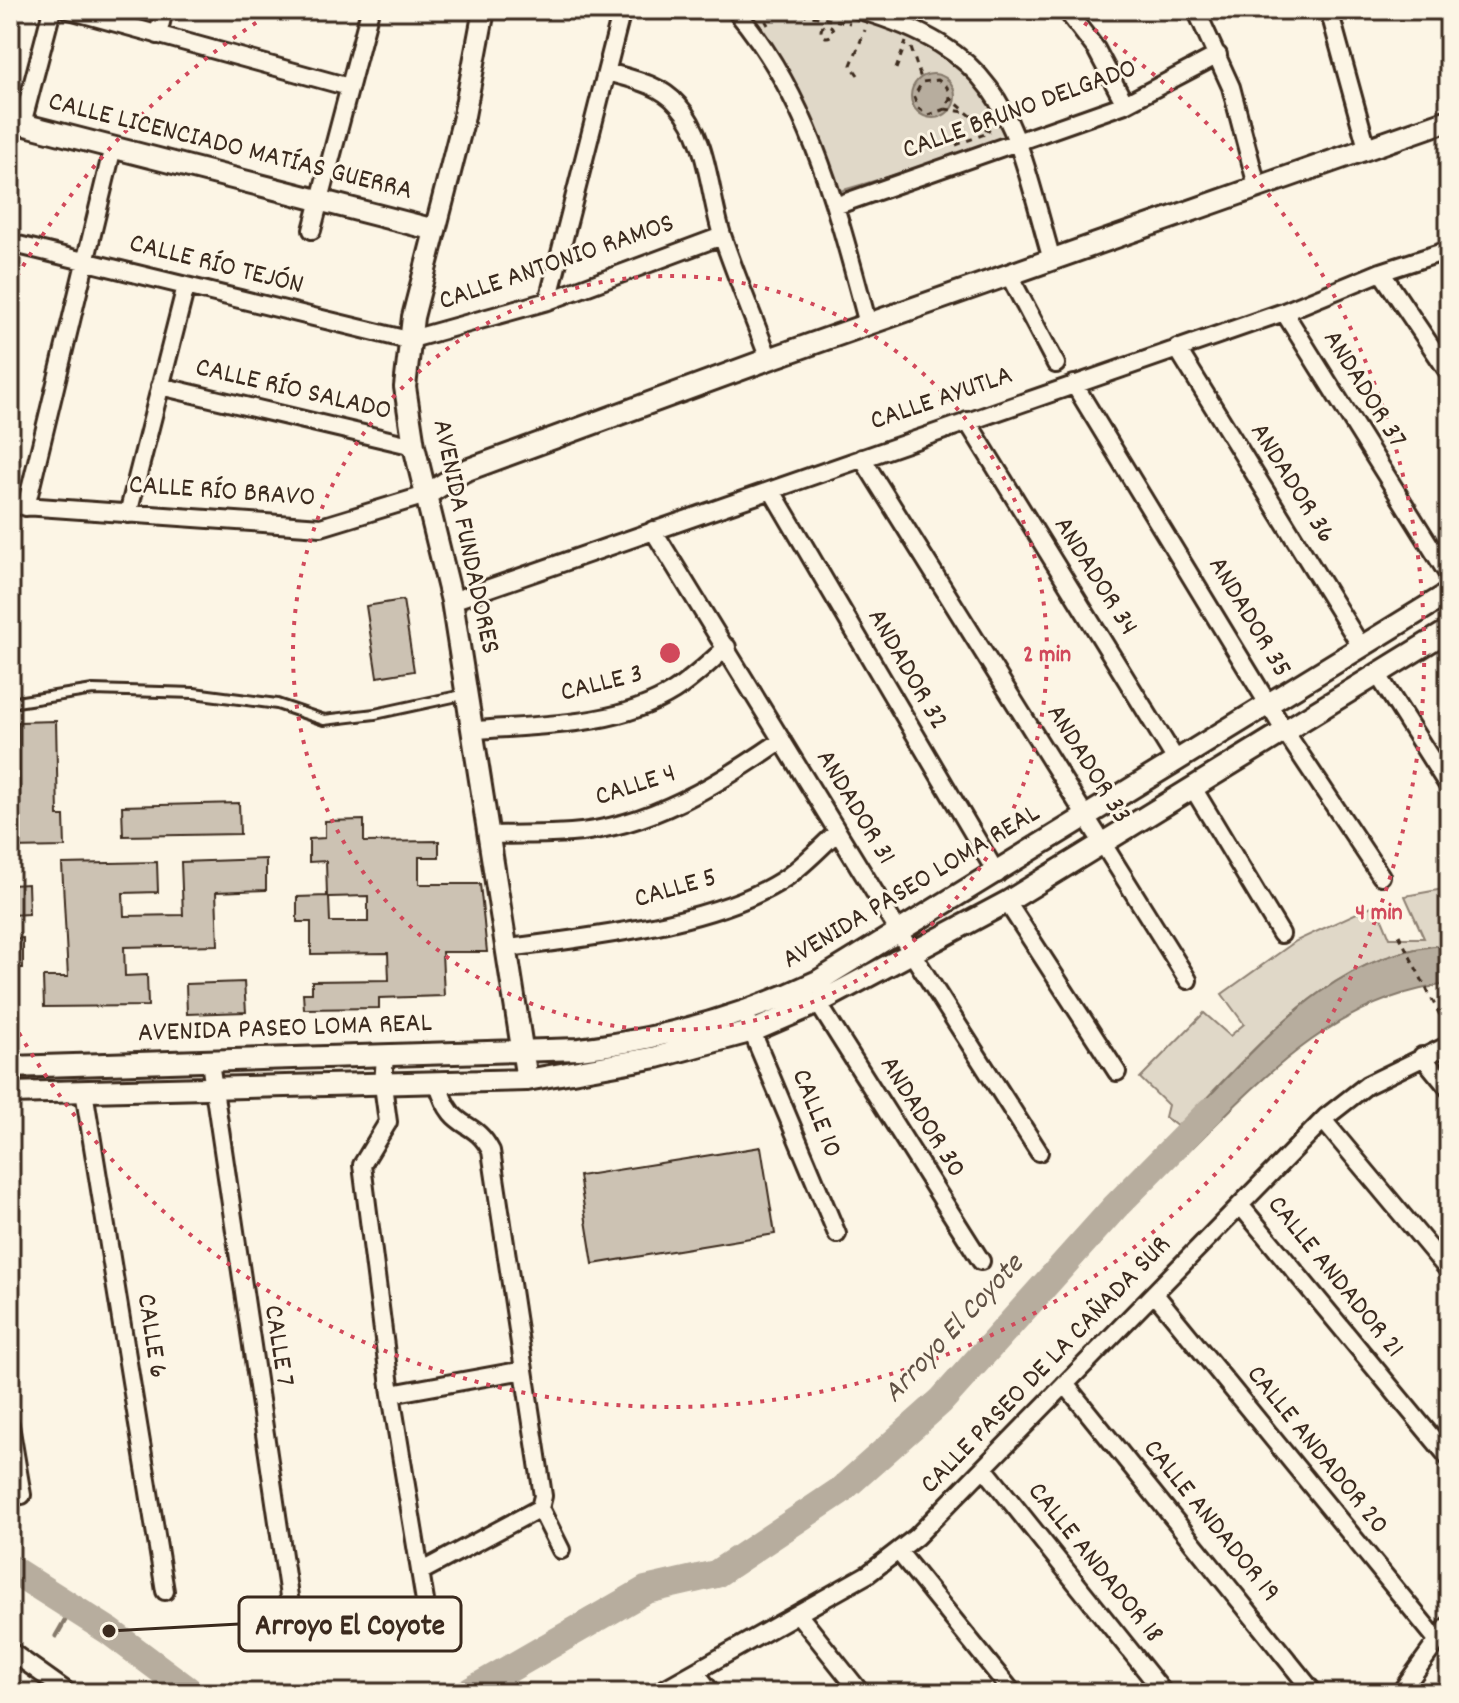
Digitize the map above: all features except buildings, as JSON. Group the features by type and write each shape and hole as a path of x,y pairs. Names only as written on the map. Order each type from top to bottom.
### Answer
{"street":[{"path":"16,123 52,10"},
{"path":"69,10 349,87"},
{"path":"158,35 164,10"},
{"path":"312,230 370,10"},
{"name":"AVENIDA FUNDADORES","path":"484,10 463,121 408,340 405,387 414,446 452,601 509,948 527,1080"},
{"path":"548,301 622,10"},
{"path":"735,10 778,69 804,122 835,206 868,324"},
{"path":"859,10 927,34 970,63 987,84 1018,142 1052,260"},
{"path":"1066,10 1096,49 1125,104"},
{"path":"1196,10 1218,55 1257,186"},
{"path":"1329,10 1367,148"},
{"path":"1445,10 1449,21"},
{"name":"CALLE BRUNO DELGADO","path":"835,206 1125,104 1218,55"},
{"path":"607,72 644,82 679,105 699,144 722,236 769,359"},
{"path":"426,495 464,471 769,359 1449,120"},
{"name":"CALLE LICENCIADO MATÍAS GUERRA","path":"16,123 320,198 435,230"},
{"path":"18,506 113,147"},
{"name":"CALLE ANTONIO RAMOS","path":"408,340 548,301 722,236"},
{"name":"CALLE RÍO TEJÓN","path":"10,243 408,340"},
{"name":"CALLE AYUTLA","path":"452,601 1284,312 1381,272 1449,250"},
{"path":"1381,272 1448,370"},
{"path":"1009,275 1056,364"},
{"path":"128,514 186,286"},
{"name":"ANDADOR 37","path":"1284,312 1449,576"},
{"name":"ANDADOR 36","path":"1177,348 1362,648"},
{"name":"ANDADOR 35","path":"1074,384 1284,730 1381,876"},
{"name":"CALLE RÍO SALADO","path":"160,386 414,446"},
{"name":"ANDADOR 34","path":"967,421 1176,760"},
{"name":"ANDADOR 33","path":"862,458 1089,815 1188,980"},
{"name":"ANDADOR 32","path":"772,491 997,874"},
{"name":"CALLE RÍO BRAVO","path":"18,506 321,527 426,495"},
{"name":"ANDADOR 31","path":"653,530 913,955 1039,1152"},
{"name":"AVENIDA PASEO LOMA REAL","path":"749,1022 898,929 997,874 1449,593"},
{"name":"AVENIDA PASEO LOMA REAL","path":"10,1093 527,1080 590,1072 702,1035 818,1003 913,955 1007,902 1449,630"},
{"name":"CALLE 3","path":"474,730 594,719 633,708 672,692 727,647"},
{"path":"1378,675 1449,787"},
{"name":"CALLE 4","path":"491,835 573,833 653,814 722,783 782,740"},
{"path":"1193,788 1281,934"},
{"name":"CALLE 5","path":"509,948 639,929 704,913 786,878 837,832"},
{"path":"1007,902 1117,1072"},
{"name":"ANDADOR 30","path":"818,1003 981,1261"},
{"name":"CALLE 10","path":"749,1022 837,1234"},
{"name":"AVENIDA PASEO LOMA REAL","path":"10,1067 523,1050 614,1045 702,1035"},
{"name":"CALLE PASEO DE LA CAÑADA SUR","path":"657,1693 868,1574 916,1537 1323,1120 1367,1085 1449,1045"},
{"path":"385,1056 383,1085 388,1122 362,1165 391,1394 425,1601"},
{"path":"1422,1056 1449,1089"},
{"name":"CALLE 7","path":"210,1062 295,1637"},
{"path":"438,1084 449,1114 475,1131 491,1151 543,1496 540,1508 561,1550"},
{"name":"CALLE 6","path":"84,1091 165,1591"},
{"path":"1323,1120 1449,1271"},
{"name":"CALLE ANDADOR 21","path":"1240,1205 1449,1458"},
{"name":"CALLE ANDADOR 20","path":"1154,1293 1438,1641"},
{"path":"391,1394 524,1370"},
{"name":"CALLE ANDADOR 19","path":"1065,1384 1314,1693"},
{"path":"10,1425 22,1495"},
{"name":"CALLE ANDADOR 18","path":"984,1468 1164,1693"},
{"path":"422,1571 540,1508"},
{"path":"898,1551 1013,1693"},
{"path":"798,1614 861,1693"},
{"path":"1400,1693 1449,1625"},
{"path":"10,1651 69,1693"},
{"path":"695,1672 712,1693"}],"lane":[{"path":"10,703 93,690 194,693 277,704 324,720 375,714 468,694"}],"path":[{"path":"760,10 774,34"},
{"path":"777,10 867,27 851,65 858,75"},
{"path":"819,17 828,25"},
{"path":"896,69 908,37 922,82"},
{"path":"946,149 990,132 950,98 947,87 938,80 922,82 915,91 918,108 928,115 945,109 965,112"},
{"path":"945,109 950,98"},
{"path":"1399,935 1445,1026"}],"shaded area":[{"path":"738,10 845,10 896,21 959,55 1016,139 840,191 799,94"},
{"path":"933,74 949,80 955,96 949,112 933,118 917,112 911,96 917,80"},
{"path":"1449,888 1449,945 1406,951 1367,965 1332,984 1267,1037 1178,1127 1165,1117 1168,1105 1140,1078 1204,1013 1230,1036 1244,1024 1222,994 1296,941 1376,904 1390,938 1424,938 1405,896"},
{"path":"1449,945 1449,984 1410,992 1373,1005 1340,1022 1278,1066 1193,1147 1175,1131 1265,1039 1330,985 1366,965 1405,951"}],"waterway":[{"name":"Arroyo El Coyote","path":"467,1693 646,1590 716,1574 840,1491 941,1401 1115,1207 1210,1111"},
{"name":"Arroyo El Coyote","path":"10,1568 109,1631 192,1693"},
{"path":"56,1636 72,1608"}],"place":[{"name":"Arroyo El Coyote","path":"109,1631"}]}
